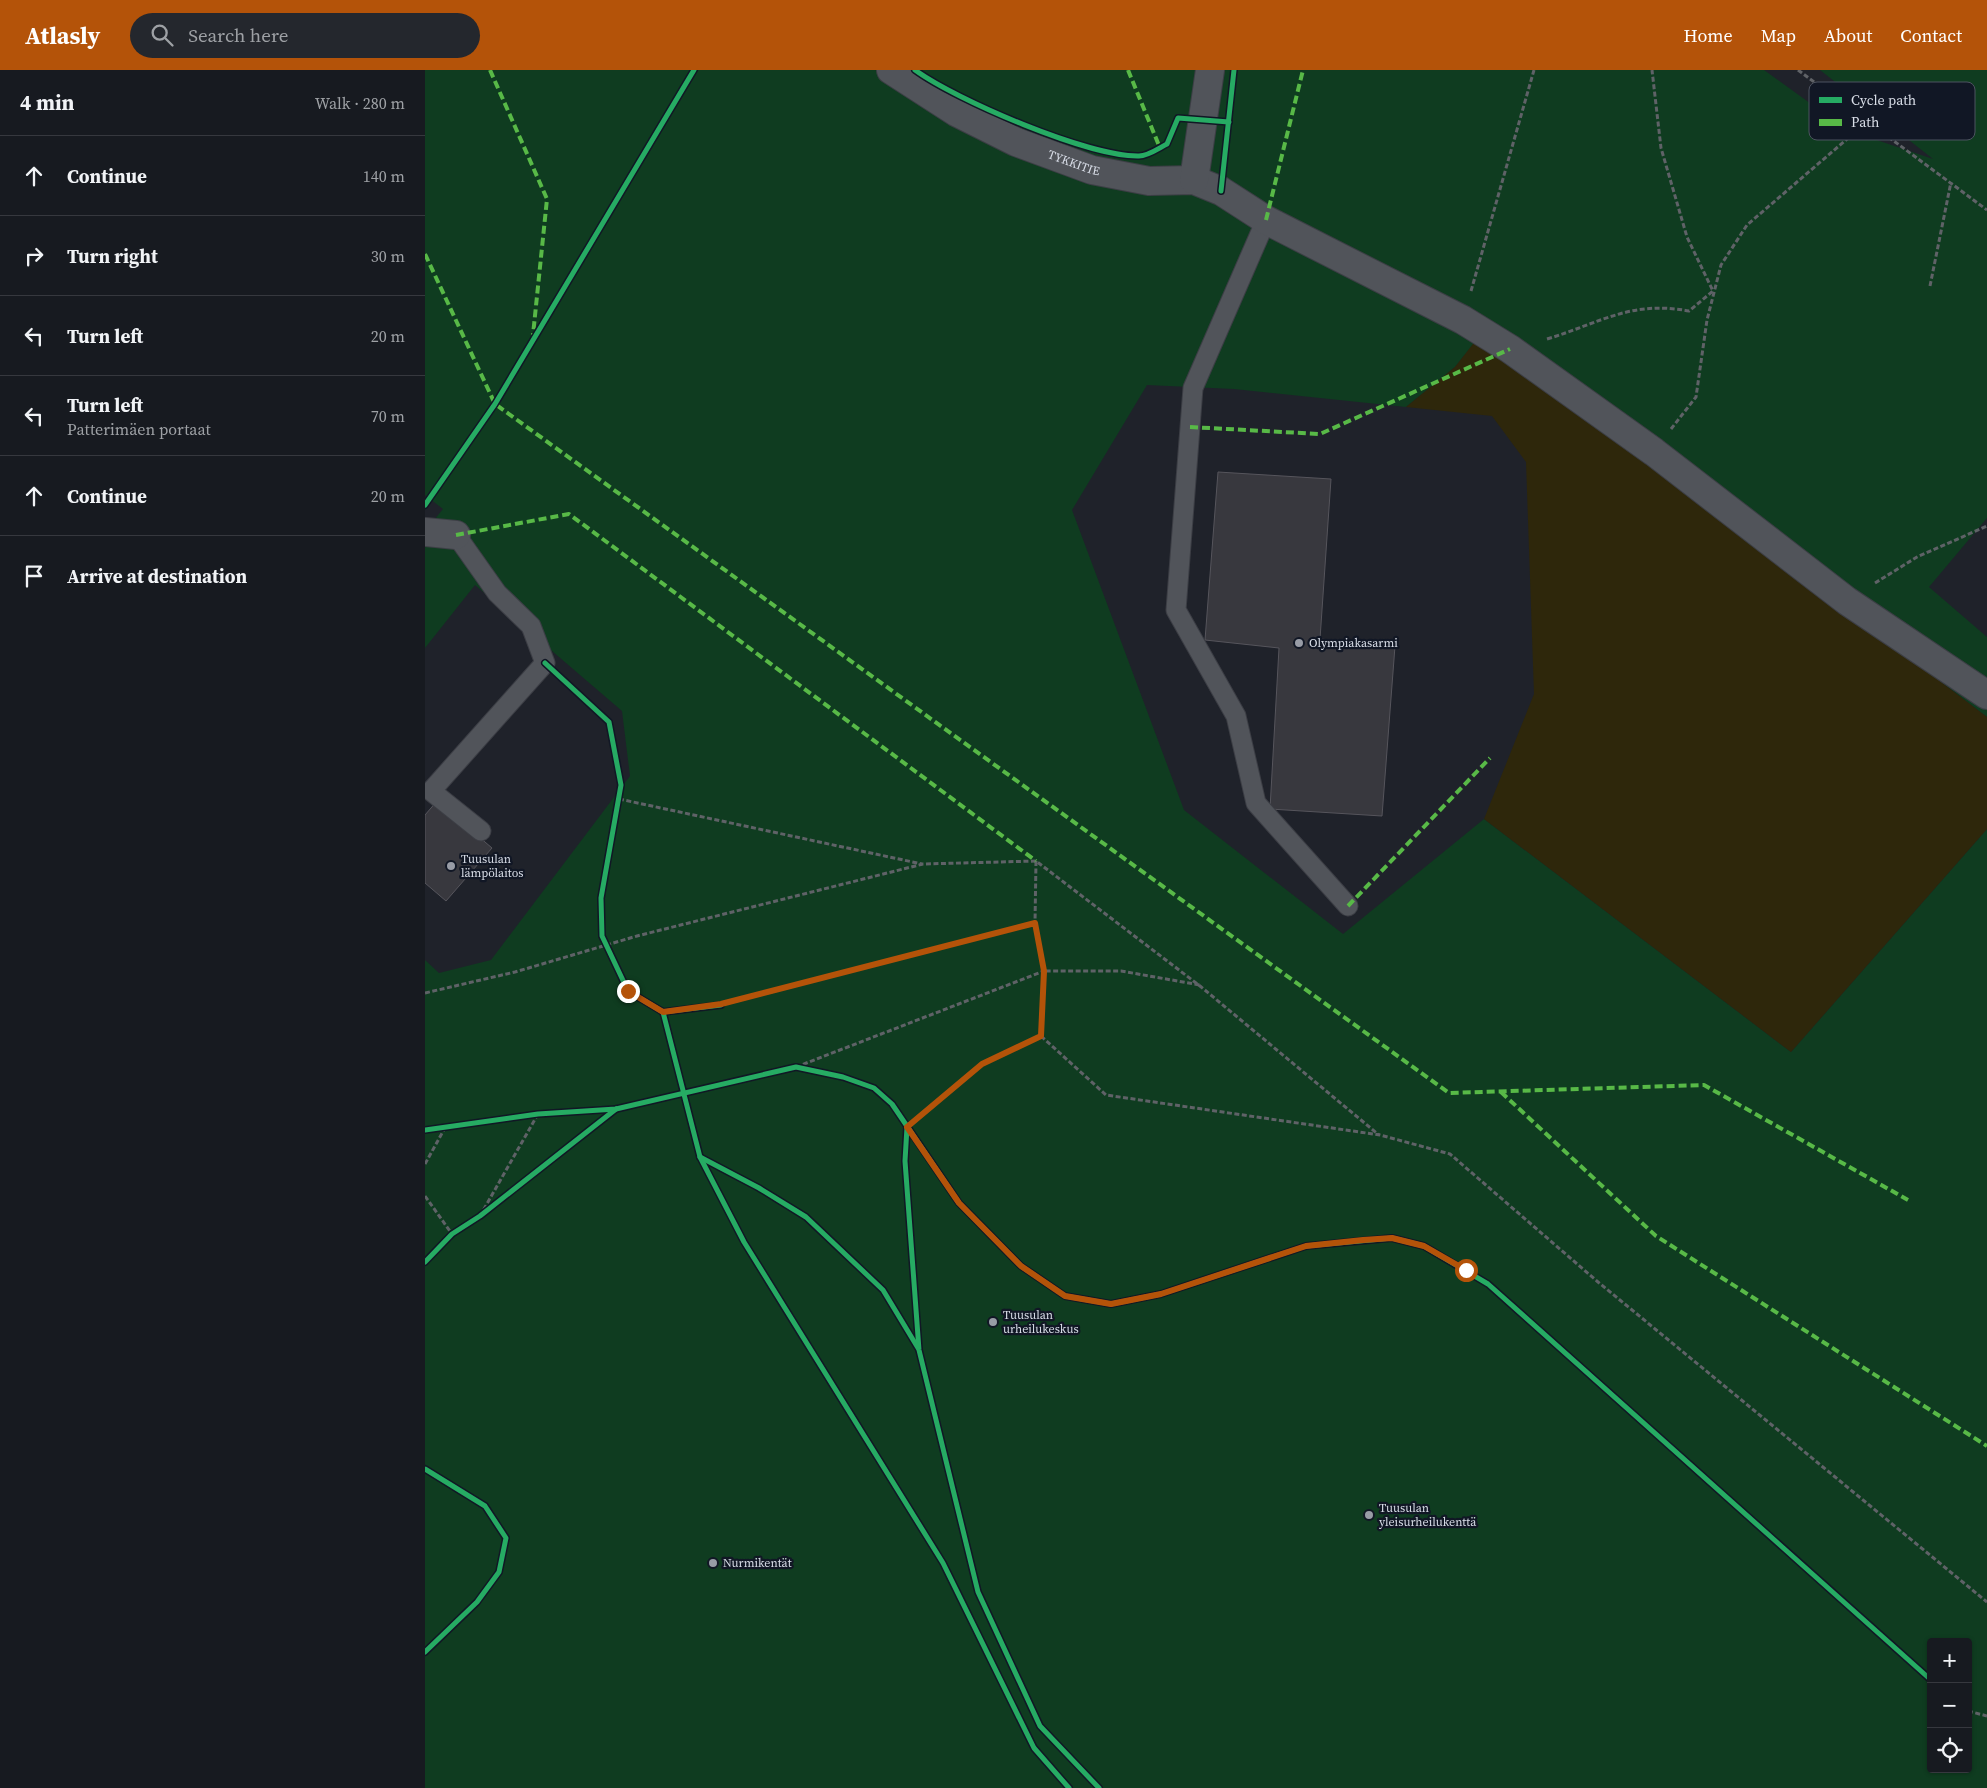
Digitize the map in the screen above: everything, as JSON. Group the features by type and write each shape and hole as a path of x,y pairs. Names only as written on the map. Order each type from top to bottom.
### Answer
{"street":[{"name":"TYKKITIE","path":"891,70 956,112 1016,142 1083,167 1149,181 1194,180 1221,192 1266,220 1463,320 1510,349 1654,452 1847,601 1987,695"},
{"path":"1194,180 1210,70"},
{"path":"425,532 456,535"}],"lane":[{"path":"1266,220 1193,388 1176,610 1236,716 1256,803 1348,906"},
{"path":"456,535 497,593 531,626 545,663 431,791 481,831"}],"path":[{"path":"1463,320 1534,70"},
{"path":"1652,70 1661,148 1687,237 1713,291"},
{"path":"1798,70 1814,82"},
{"path":"1654,452 1696,397 1707,320 1721,265 1747,225 1846,140"},
{"path":"1894,140 1987,210"},
{"path":"1930,286 1951,182"},
{"path":"1510,349 1636,309 1666,306 1689,311 1713,291"},
{"path":"1847,601 1917,557 1987,526"},
{"path":"617,808 620,792"},
{"path":"619,799 923,864"},
{"path":"1036,861 1035,923 1044,971 1041,1036"},
{"path":"425,993 515,972 637,936 923,864 1036,861 1200,986 1380,1135"},
{"path":"711,1006 1035,923"},
{"path":"602,936 610,954"},
{"path":"789,1068 796,1067 1044,971 1121,971 1200,986"},
{"path":"907,1127 982,1064 1041,1036"},
{"path":"1041,1036 1106,1095 1380,1135 1450,1154 1598,1282 1987,1602"},
{"path":"796,1067 806,1069"},
{"path":"528,1115 547,1113"},
{"path":"480,1216 538,1114"},
{"path":"902,1120 907,1127 909,1135"},
{"path":"439,1127 455,1125"},
{"path":"425,1164 446,1126"},
{"path":"425,1196 452,1234"},
{"path":"473,1220 495,1205"},
{"path":"445,1241 459,1229"},
{"path":"1972,1712 1987,1716"}],"green space":[{"path":"425,70 1764,70 1809,103 1809,140 1877,140 1933,159 1909,140 1975,140 1975,82 1835,82 1820,70 1987,70 1987,518 1929,587 1987,637 1987,717 1527,367 1488,326 1455,367 1406,407 1234,389 1147,385 1072,510 1184,810 1343,934 1484,819 1791,1052 1987,829 1987,1788 425,1788 425,960 439,973 491,960 630,776 622,711 475,585 425,648 425,531 443,509 425,495"}],"sand":[{"path":"1487,326 1527,367 1987,717 1987,829 1791,1052 1484,819 1534,694 1526,462 1492,416 1406,407 1455,367"}],"building":[{"name":"Olympiakasarmi","path":"1218,472 1331,479 1320,639 1395,646 1382,816 1270,809 1279,648 1205,640"},
{"name":"Tuusulan lämpölaitos","path":"437,801 492,848 446,901 425,883 425,815"}],"marked path":[{"path":"490,70 547,199 533,335"},
{"path":"1128,70 1160,148"},
{"path":"1266,220 1303,70"},
{"path":"425,254 495,404 1449,1093 1704,1085 1908,1200"},
{"path":"1190,427 1320,434 1510,349"},
{"path":"456,535 569,514 1036,861"},
{"path":"1348,906 1490,758"},
{"path":"1501,1092 1656,1236 1987,1446"}],"cycle path":[{"path":"425,505 495,404 694,70"},
{"path":"915,70 960,96 1024,125 1089,147 1117,154 1142,156 1167,144 1178,118 1229,122"},
{"path":"1221,191 1234,70"},
{"path":"545,663 609,722 621,785 601,898 602,936 628,991 663,1012 721,1005"},
{"path":"663,1012 700,1157 744,1242 943,1563 1034,1748 1069,1788"},
{"path":"425,1130 538,1114 616,1109 796,1067 843,1077 874,1088 892,1104 959,1203 1021,1266 1065,1296 1111,1304 1161,1294 1306,1246 1392,1238 1424,1246 1488,1284 1927,1676"},
{"path":"425,1262 452,1234 480,1216 616,1109"},
{"path":"907,1127 905,1161 919,1350 978,1592 1040,1726 1099,1788"},
{"path":"700,1157 759,1188 806,1217 883,1290 918,1348"},
{"path":"425,1469 485,1506 506,1538 499,1572 477,1602 425,1652"}],"place":[{"name":"Olympiakasarmi","path":"1299,643"},
{"name":"Tuusulan lämpölaitos","path":"451,866"},
{"name":"Tuusulan urheilukeskus","path":"993,1322"},
{"name":"Tuusulan yleisurheilukenttä","path":"1369,1515"},
{"name":"Nurmikentät","path":"713,1563"}],"route":[{"path":"628,991 663,1012 721,1004 1035,923 1044,971 1041,1036 982,1064 907,1127 959,1203 1021,1266 1065,1296 1111,1304 1161,1294 1306,1246 1363,1240 1392,1238 1424,1246 1466,1270"}]}
